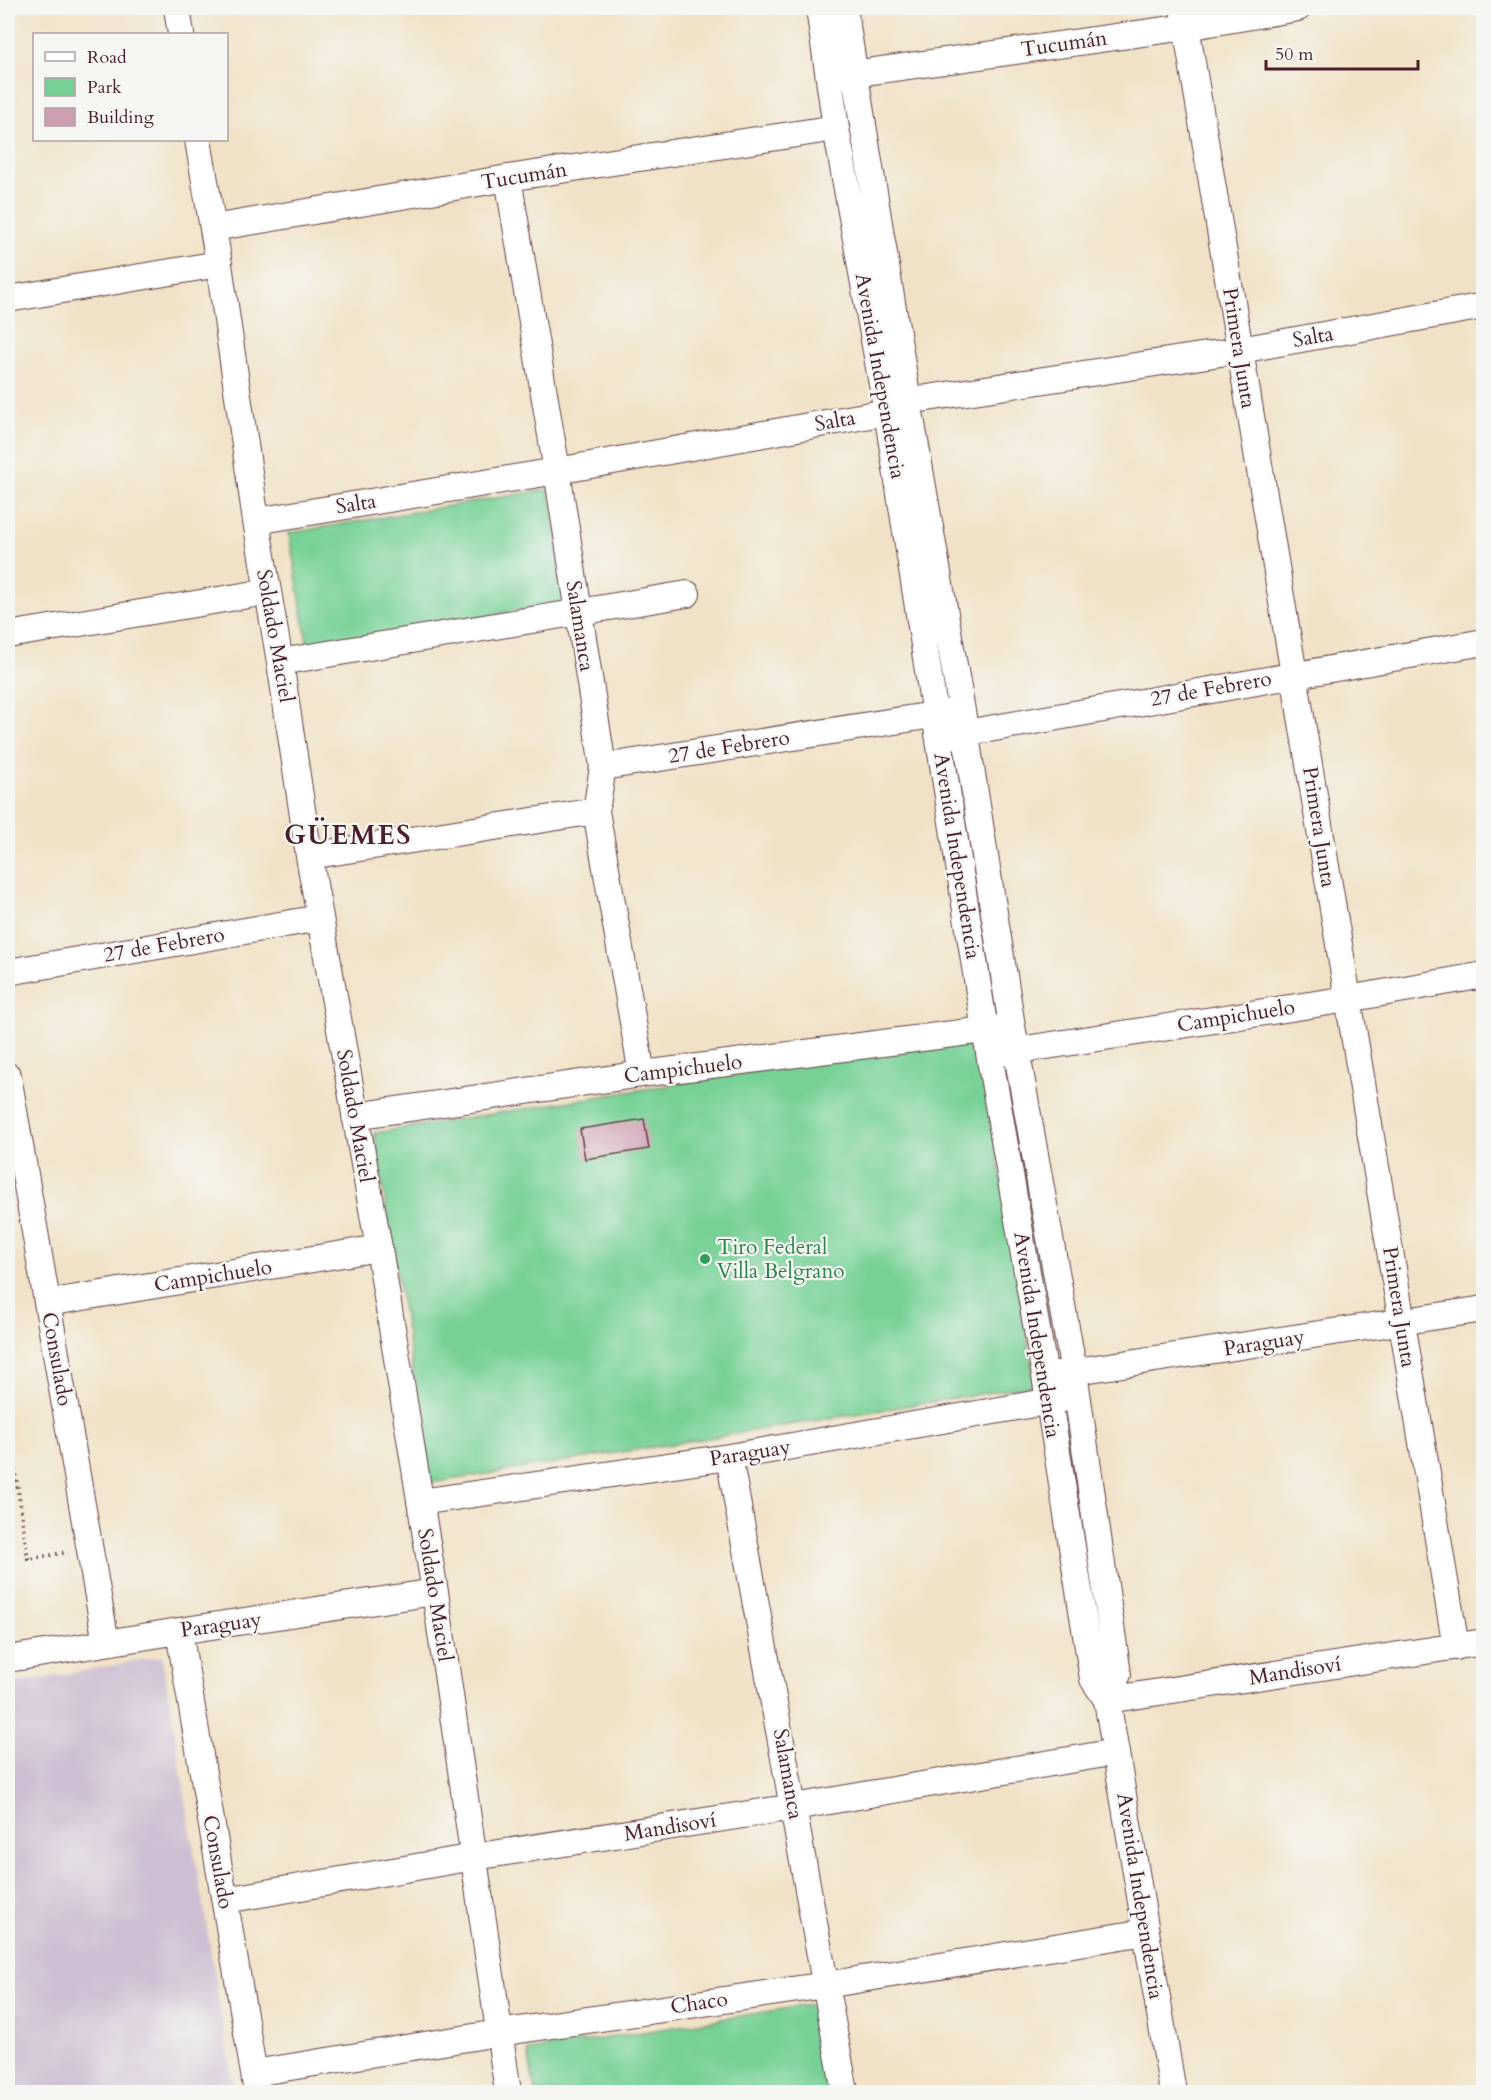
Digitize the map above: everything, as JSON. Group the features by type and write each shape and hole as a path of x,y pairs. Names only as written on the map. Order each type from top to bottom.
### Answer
{"street":[{"path":"177,8 181,33"},
{"name":"Avenida Independencia","path":"819,8 842,76 897,406 937,726 989,1056 1093,1679 1107,1700 1173,2092"},
{"name":"Avenida Independencia","path":"844,8 842,76 837,128 964,723 1014,1038 1076,1384 1118,1674 1107,1700"},
{"name":"Tucumán","path":"842,76 1184,17 1298,8"},
{"name":"Primera Junta","path":"1184,17 1456,1647"},
{"name":"Tucumán","path":"213,228 508,178 837,128"},
{"name":"Soldado Maciel","path":"198,141 309,856 379,1248 435,1592 508,2092"},
{"name":"Salamanca","path":"508,178 603,767 596,811 642,1074"},
{"path":"8,298 219,264"},
{"name":"Salta","path":"256,521 557,471 897,406 1240,351 1484,306"},
{"path":"8,635 267,592"},
{"path":"280,662 687,594"},
{"name":"27 de Febrero","path":"603,767 964,723 1294,675 1484,642"},
{"path":"309,856 596,811"},
{"name":"27 de Febrero","path":"8,972 320,918"},
{"name":"Campichuelo","path":"355,1116 642,1074 985,1030 1014,1038 1348,999 1484,975"},
{"name":"Campichuelo","path":"989,1056 1014,1038"},
{"name":"Consulado","path":"8,1076 106,1643"},
{"name":"Campichuelo","path":"47,1304 379,1248"},
{"name":"Paraguay","path":"420,1502 729,1457 1046,1388 1484,1309"},
{"name":"Salamanca","path":"729,1457 845,2092"},
{"name":"Paraguay","path":"8,1659 435,1592"},
{"name":"Consulado","path":"179,1631 255,2083"},
{"name":"Mandisoví","path":"1107,1700 1484,1642"},
{"name":"Mandisoví","path":"225,1900 474,1857 794,1808 1116,1752"},
{"name":"Chaco","path":"255,2083 498,2033 826,1985 1145,1932"}],"path":[{"path":"8,1421 28,1559 90,1548"}],"shaded area":[{"path":"162,1656 234,2092 8,2092 8,1685"}],"green space":[{"path":"549,489 569,602 308,647 289,533"},
{"path":"959,756 1000,1011 994,1012 953,757"},
{"name":"Tiro Federal Villa Belgrano","path":"978,1035 1035,1385 431,1483 374,1133"},
{"path":"1011,1074 1055,1350 1049,1351 1005,1075"},
{"path":"1069,1420 1109,1675 1103,1676 1062,1421"},
{"path":"813,2004 828,2092 535,2092 528,2051"}],"building":[{"path":"644,1119 649,1149 585,1159 580,1129"}],"place":[{"name":"Tiro Federal Villa Belgrano","path":"705,1259"}],"district":[{"name":"GÜEMES","path":"348,835"}]}
